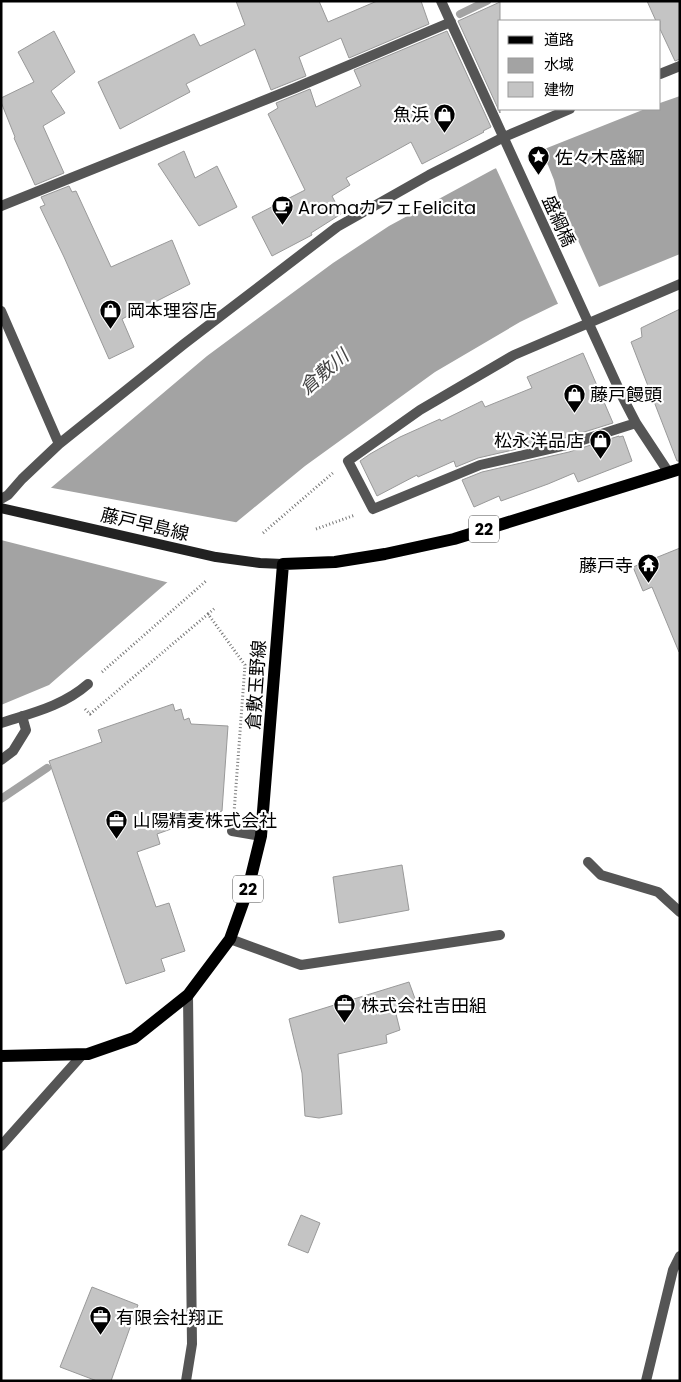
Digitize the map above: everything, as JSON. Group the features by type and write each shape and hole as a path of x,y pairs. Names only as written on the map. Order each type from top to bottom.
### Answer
{"main road":[{"name":"22","path":"283,564 335,562 385,554 454,539 674,471"},
{"name":"藤戸早島線","path":"2,505 216,557 283,564"},
{"name":"倉敷玉野線","path":"1,1056 88,1054 134,1038 188,995 230,939 248,890 262,836 283,564"}],"street":[{"name":"盛綱橋","path":"441,1 587,323 636,423 674,471"},
{"path":"1,206 294,88 451,22"},
{"path":"661,74 680,66"},
{"path":"2,505 22,479 59,444 184,344 337,227 429,175 568,110"},
{"path":"636,423 567,445 480,465 373,509 348,462 420,410 514,355 680,284"},
{"path":"1,311 59,444"},
{"path":"1,723 49,708 73,695 88,684"},
{"path":"1,760 13,751 26,730 22,716"},
{"path":"232,831 262,836"},
{"path":"588,862 601,875 658,892 680,912"},
{"path":"230,939 301,965 500,935"},
{"path":"186,1381 192,1344 188,995"},
{"path":"1,1146 83,1054"},
{"path":"646,1381 673,1270 680,1256"}],"path":[{"path":"262,533 348,462"},
{"path":"316,529 373,509"},
{"path":"88,684 206,581"},
{"path":"73,695 90,714 215,608"},
{"path":"208,614 245,665 232,831"}],"water":[{"name":"倉敷川","path":"680,96 680,254 555,305 520,322 435,372 305,466 239,520 49,685 1,705 1,530 207,356 333,263 389,226 494,169 642,110 661,110 661,103"}],"pier":[{"path":"537,149 548,165 558,196 600,289 559,306 495,166"},
{"path":"47,487 240,523 170,583 1,540 1,527"}],"building":[{"path":"236,1 319,1 328,22 377,1 421,1 429,24 349,58 341,38 299,57 306,76 271,90 255,49 186,84 190,92 120,129 98,82 194,34 200,46 245,25"},
{"path":"647,1 680,1 680,59 675,61 661,31 661,20 656,20"},
{"path":"500,2 500,20 498,20 498,109 458,21"},
{"path":"54,31 75,72 51,91 65,113 43,126 64,173 35,185 14,138 1,98 34,82 18,52"},
{"path":"447,31 491,127 422,164 411,142 346,178 350,185 332,196 341,214 311,233 312,235 272,256 252,217 305,190 268,114 278,108 276,103 310,89 316,107 361,86 354,70"},
{"path":"184,151 195,178 217,166 237,207 199,226 158,164"},
{"path":"69,186 72,192 76,191 111,267 172,240 190,284 122,319 134,347 109,359 40,207 45,205 41,197"},
{"path":"680,309 680,461 677,461 631,342 642,337 641,328"},
{"path":"583,353 613,423 565,438 478,458 456,467 454,461 418,477 417,475 377,496 360,461 370,454 400,437 440,419 441,421 482,401 485,407 532,388 527,377"},
{"path":"623,436 632,461 578,482 574,473 501,501 499,496 474,507 462,480 482,472 569,452"},
{"name":"藤戸寺","path":"680,548 679,652 652,587 643,591 633,567"},
{"name":"山陽精麦株式会社","path":"173,704 175,711 181,709 184,720 189,718 191,724 228,726 222,811 157,834 160,844 137,852 156,907 169,903 185,951 161,959 165,971 126,984 49,761 102,742 98,730"},
{"path":"402,865 409,910 339,923 333,877"},
{"name":"株式会社吉田組","path":"409,982 418,1007 396,1014 400,1030 386,1035 387,1043 338,1054 342,1114 319,1118 305,1116 302,1073 289,1019"},
{"path":"301,1215 320,1223 308,1253 288,1245"},
{"name":"有限会社翔正","path":"92,1287 138,1305 111,1381 97,1381 60,1367"}],"waterway":[{"path":"460,14 487,1"},
{"path":"1,799 47,768"}],"place":[{"name":"魚浜","path":"445,133"},
{"name":"佐々木盛綱","path":"539,176"},
{"name":"AromaカフェFelicita","path":"282,226"},
{"name":"岡本理容店","path":"111,329"},
{"name":"藤戸饅頭","path":"574,413"},
{"name":"松永洋品店","path":"600,459"},
{"name":"藤戸寺","path":"649,584"},
{"name":"山陽精麦株式会社","path":"117,839"},
{"name":"株式会社吉田組","path":"345,1024"},
{"name":"有限会社翔正","path":"100,1336"}]}
